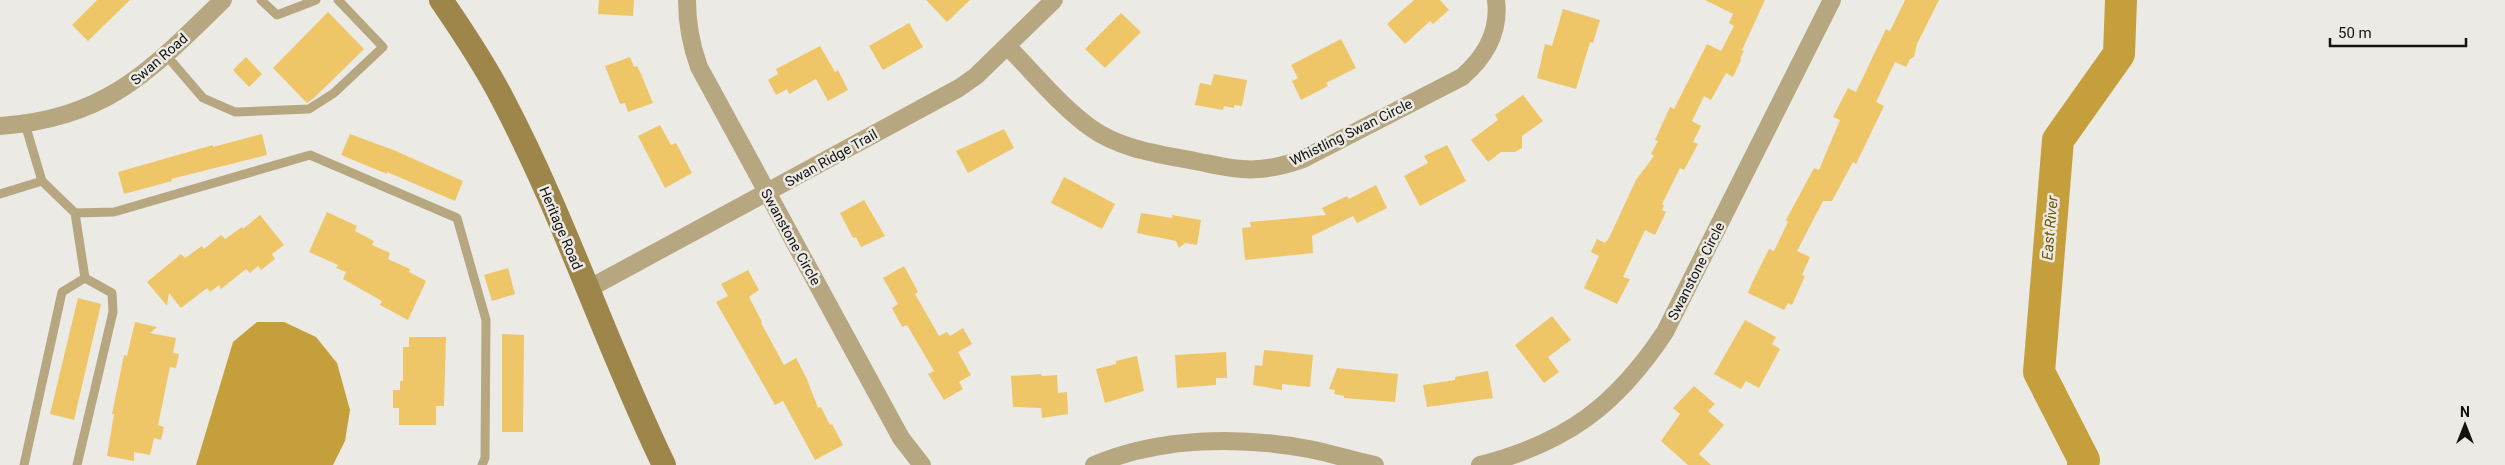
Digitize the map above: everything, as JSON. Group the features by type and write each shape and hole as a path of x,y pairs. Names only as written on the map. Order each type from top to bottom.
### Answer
{"main road":[{"name":"Heritage Road","path":"441,0 503,99 532,159 664,465"}],"street":[{"name":"Swan Road","path":"0,126 25,124 55,118 88,107 141,77 222,0"},
{"name":"Swanstone Circle","path":"687,0 687,21 691,45 699,67 901,438 922,465"},
{"name":"Swan Ridge Trail","path":"588,289 959,88 976,76 1054,0"},
{"name":"Whistling Swan Circle","path":"1008,46 1073,112 1091,128 1110,140 1133,148 1160,154 1234,169 1258,170 1282,166 1304,159 1462,76 1475,65 1491,41 1496,22 1496,0"},
{"name":"Swanstone Circle","path":"1480,465 1526,451 1571,429 1608,401 1644,364 1665,332 1832,0"},
{"path":"1094,465 1136,452 1183,443 1230,440 1302,448 1375,465"}],"lane":[{"path":"262,0 277,15 316,0"},
{"path":"166,55 203,98 235,112 309,109 334,93 383,47 338,0"},
{"path":"25,124 42,181 75,213 86,278"},
{"path":"75,213 114,212 310,155 457,218 486,320 485,458 482,465"},
{"path":"0,194 42,181"},
{"path":"24,465 62,292 86,278"},
{"path":"78,465 113,312 112,293 86,278"}],"shaded area":[{"path":"257,322 284,322 316,337 337,363 350,410 345,441 333,465 196,465 233,342"}],"building":[{"path":"97,0 130,0 88,41 72,25"},
{"path":"599,0 634,0 633,16 598,14"},
{"path":"926,0 970,0 947,22"},
{"path":"1414,0 1440,0 1449,10 1433,24 1430,21 1405,44 1387,24"},
{"path":"1705,0 1765,0 1742,50 1744,51 1741,60 1733,77 1726,73 1711,100 1704,96 1692,121 1701,126 1693,142 1698,144 1684,170 1680,168 1662,204 1664,206 1662,210 1666,212 1655,235 1645,230 1623,277 1630,279 1617,304 1584,288 1599,256 1591,252 1597,239 1605,243 1609,238 1636,180 1654,156 1651,154 1658,141 1655,140 1670,107 1674,109 1707,44 1721,51 1734,26 1729,23 1733,14"},
{"path":"1905,0 1939,0 1917,44 1914,57 1910,59 1906,67 1895,62 1876,102 1884,106 1856,164 1853,162 1832,201 1823,201 1797,251 1810,257 1802,275 1805,276 1792,305 1788,303 1784,310 1748,293 1769,249 1774,251 1788,222 1786,220 1814,168 1819,170 1840,120 1833,117 1848,88 1856,92 1886,29 1890,31"},
{"path":"1563,9 1600,20 1593,43 1590,42 1576,89 1537,78 1545,44 1552,46"},
{"path":"328,12 364,49 307,103 273,68"},
{"path":"1121,13 1141,32 1105,68 1085,49"},
{"path":"909,23 923,47 883,70 869,46"},
{"path":"1341,39 1356,68 1326,83 1328,86 1301,100 1292,81 1298,78 1291,65"},
{"path":"820,46 835,72 838,70 848,90 828,101 816,79 789,94 787,89 776,95 768,80 778,74 776,69"},
{"path":"246,57 262,74 249,87 233,70"},
{"path":"630,57 634,67 637,66 641,74 653,103 628,112 625,103 620,104 605,66"},
{"path":"1214,74 1247,80 1242,106 1234,105 1234,108 1224,106 1223,110 1195,105 1200,83 1211,85"},
{"path":"1523,95 1543,121 1522,136 1522,148 1515,152 1501,152 1488,162 1471,140 1498,120 1495,115"},
{"path":"660,125 671,145 676,143 692,173 665,188 638,136"},
{"path":"1004,129 1014,148 968,173 956,151"},
{"path":"262,134 267,155 171,179 172,181 124,194 118,172 213,145 213,147"},
{"path":"350,134 396,151 463,181 455,201 341,155"},
{"path":"1447,145 1466,181 1420,206 1404,176 1428,163 1424,156"},
{"path":"1064,177 1115,204 1102,229 1051,203"},
{"path":"1376,185 1387,208 1357,223 1353,216 1312,236 1313,253 1245,260 1242,228 1251,227 1250,222 1326,215 1322,208 1347,196 1349,199"},
{"path":"864,200 885,236 861,247 856,237 853,238 840,213"},
{"path":"327,212 357,226 355,231 374,241 372,245 390,253 388,259 410,269 409,272 426,281 408,320 380,305 382,301 343,279 346,272 336,268 338,265 309,252"},
{"path":"1141,213 1172,218 1172,215 1201,220 1197,245 1185,243 1179,248 1176,241 1137,233"},
{"path":"260,215 284,245 272,254 275,259 261,270 258,266 250,273 246,269 221,289 219,285 210,292 207,288 181,308 169,293 167,306 147,282 181,254 185,258 202,246 204,249 221,235 225,239 242,227 243,229"},
{"path":"904,266 918,292 915,294 939,336 947,332 950,336 963,328 972,344 958,352 971,375 959,382 963,389 944,400 928,374 934,371 907,325 902,327 892,308 898,304 883,278"},
{"path":"508,268 515,294 492,301 484,275"},
{"path":"748,270 759,290 749,297 761,323 784,365 796,358 806,377 818,408 821,407 843,445 815,460 783,401 775,405 716,302 728,296 721,284"},
{"path":"78,298 101,304 74,420 50,414"},
{"path":"1552,316 1571,340 1548,357 1559,372 1544,383 1515,345"},
{"path":"1745,320 1776,337 1772,344 1780,349 1759,388 1746,381 1741,389 1714,374"},
{"path":"135,322 157,327 150,333 176,338 173,353 179,354 176,368 170,367 158,425 164,427 161,440 154,438 150,455 134,452 134,461 107,456 114,414 112,414 124,355 127,356"},
{"path":"502,334 524,335 523,432 502,432"},
{"path":"409,337 446,337 444,406 436,406 436,425 399,425 399,408 393,408 393,390 400,390 400,381 403,381 403,347 409,347"},
{"path":"1264,350 1313,355 1310,387 1282,384 1282,390 1253,385 1255,365 1262,366"},
{"path":"1226,352 1227,378 1216,378 1216,385 1177,388 1175,355"},
{"path":"1137,356 1144,391 1105,403 1096,369 1116,364 1116,361"},
{"path":"1337,368 1398,374 1395,402 1344,398 1344,396 1334,394 1335,390 1329,389"},
{"path":"1488,371 1493,398 1427,407 1423,385 1455,380 1455,377"},
{"path":"1041,374 1042,376 1057,375 1058,393 1067,392 1068,414 1042,418 1041,408 1013,407 1011,376"},
{"path":"1694,386 1715,404 1708,411 1724,425 1699,454 1711,465 1688,465 1661,441 1680,414 1673,408"}],"waterway":[{"name":"East River","path":"2083,465 2084,460 2039,372 2058,140 2119,54 2121,0"}]}
